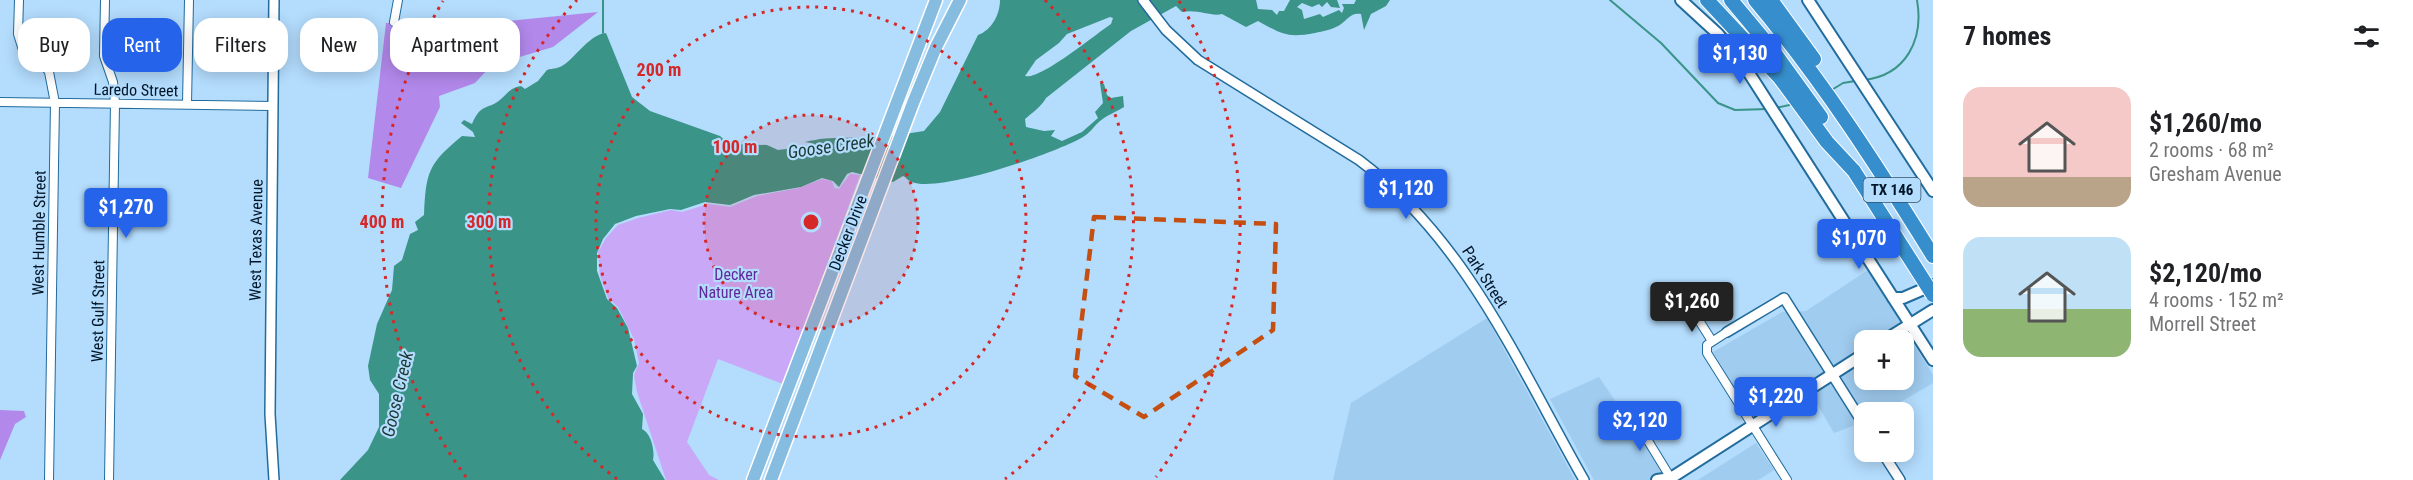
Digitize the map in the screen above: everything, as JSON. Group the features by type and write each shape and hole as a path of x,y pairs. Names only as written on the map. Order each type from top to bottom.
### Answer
{"highway":[{"path":"1707,0 1780,78 1827,142 1854,171"},
{"name":"TX 146","path":"1731,0 1796,80 1933,296"},
{"name":"TX 146","path":"1755,0 1799,53 1850,124 1933,256"},
{"path":"1771,0 1810,53 1850,124"}],"main road":[{"name":"Decker Drive","path":"753,480 936,0"},
{"name":"Decker Drive","path":"771,480 936,46 960,0"},
{"path":"936,46 968,0"},
{"path":"1680,0 1718,34 1742,63 1932,356"},
{"path":"1808,0 1933,190"},
{"path":"1893,298 1903,298 1933,285"},
{"path":"1901,330 1933,310"},
{"path":"1657,480 1671,480 1854,361"}],"street":[{"name":"West Humble Street","path":"19,0 18,34 23,50 44,65 49,72 55,103 49,480"},
{"name":"West Gulf Street","path":"105,0 104,56 112,82 115,103 109,480"},
{"path":"187,104 189,0"},
{"name":"West Texas Avenue","path":"274,0 270,414 274,480"},
{"path":"395,18 398,0"},
{"name":"Park Street","path":"1143,0 1166,30 1198,60 1359,160 1377,173 1423,219 1464,269 1491,312 1584,480"},
{"name":"Laredo Street","path":"0,102 273,106"},
{"path":"1787,480 1707,353 1705,349 1712,341 1784,298 1854,409"},
{"path":"1693,311 1712,341"},
{"path":"1631,413 1671,480"},
{"path":"1888,462 1900,480"}],"highlighted area":[{"path":"1094,217 1276,224 1273,330 1144,417 1075,376"}],"shaded area":[{"path":"598,12 553,47 520,57 520,20"},
{"path":"386,23 390,23 390,72 485,72 475,83 439,96 440,107 401,188 368,178"},
{"path":"1868,270 1905,330 1854,330 1854,390 1914,390 1914,344 1933,375 1933,383 1901,402 1854,402 1854,426 1834,433 1802,378 1750,414 1713,352 1782,312 1806,311"},
{"path":"1487,318 1575,480 1333,480 1351,403"},
{"path":"1599,377 1669,480 1594,480 1550,399"},
{"path":"0,410 24,411 26,417 15,424 0,460"},
{"path":"1756,443 1774,470 1758,480 1698,480"}],"green space":[{"name":"Decker Nature Area","path":"850,174 860,175 783,384 718,359 687,442 709,475 719,480 666,480 637,392 634,375 639,363 634,339 618,307 608,298 600,276 598,252 606,238 618,225 671,210 682,212 708,204 730,207 757,196 799,188 822,179 832,181 834,188 839,189"}],"water":[{"path":"1000,0 1256,0 1258,9 1272,10 1277,15 1279,11 1284,11 1290,0 1337,0 1340,8 1331,7 1327,2 1322,7 1319,4 1312,7 1302,3 1297,7 1302,10 1304,19 1320,14 1323,17 1339,10 1342,13 1344,8 1342,4 1354,4 1356,0 1390,0 1386,6 1371,14 1364,30 1361,14 1357,14 1333,28 1298,35 1280,32 1258,21 1246,27 1222,14 1182,12 1176,6 1131,31 1046,98 1025,119 1026,127 1044,131 1055,130 1051,136 1062,141 1082,132 1098,118 1095,112 1103,103 1100,83 1104,84 1107,95 1111,98 1123,96 1124,107 1069,144 969,178 923,184 910,181 903,176 893,182 852,172 847,174 839,187 833,181 822,178 801,187 754,195 730,205 705,202 681,210 670,209 636,216 615,224 603,239 597,253 597,271 607,299 617,308 628,328 637,366 633,373 632,394 643,414 642,429 648,434 652,443 653,460 665,480 340,480 368,450 379,427 379,394 370,380 368,366 377,324 392,290 394,266 402,260 410,234 418,230 415,222 424,215 426,188 431,170 442,154 462,136 475,137 473,132 461,123 464,120 472,124 482,109 496,103 514,88 521,86 525,89 538,81 547,70 563,66 595,37 606,33 632,97 650,111 720,136 729,144 767,145 778,150 810,146 811,143 805,142 822,139 878,138 924,131 940,112 978,35 991,25","holes":["1110,17 1113,18 1111,24 1054,64 1032,76 1025,76 1036,60 1067,34"]}],"waterway":[{"path":"603,0 603,33"},
{"name":"Goose Creek","path":"1610,0 1661,43 1718,103 1735,110 1768,109"},
{"name":"Goose Creek","path":"1864,80 1879,77 1891,71 1909,53 1918,29 1917,0"},
{"name":"Goose Creek","path":"1830,91 1843,83 1855,81"},
{"name":"Goose Creek","path":"1776,108 1794,104"}]}
